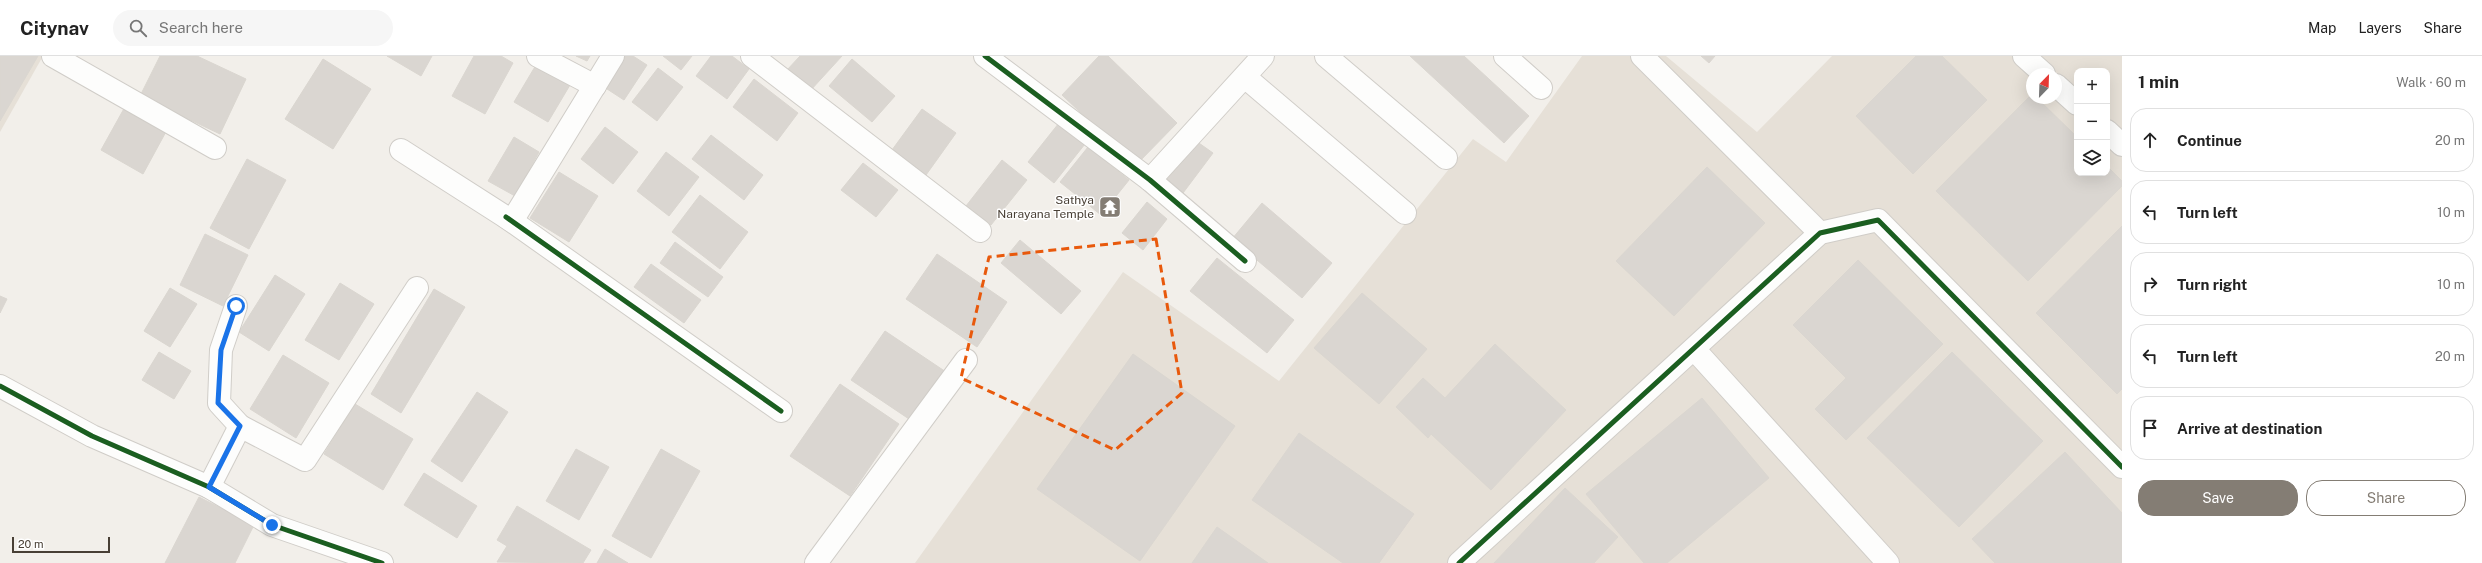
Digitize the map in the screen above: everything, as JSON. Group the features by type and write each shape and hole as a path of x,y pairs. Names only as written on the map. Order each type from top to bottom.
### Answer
{"street":[{"path":"53,56 215,148"},
{"path":"538,56 595,86"},
{"path":"401,150 512,221 613,56"},
{"path":"752,56 980,231"},
{"path":"985,56 1150,180 1245,261"},
{"path":"1150,180 1263,56"},
{"path":"1326,56 1446,158"},
{"path":"1505,56 1542,88"},
{"path":"1642,56 1820,233"},
{"path":"2024,56 2037,68"},
{"path":"1245,77 1405,213"},
{"path":"2062,90 2074,101"},
{"path":"2110,134 2122,145"},
{"path":"506,217 781,411"},
{"path":"1459,563 1820,233 1878,220 2122,468"},
{"path":"236,306 221,350 218,403 240,426 305,460 417,288"},
{"path":"1694,349 1888,563"},
{"path":"816,563 966,360"},
{"path":"0,386 92,436 209,487 272,525 378,562"},
{"path":"209,487 240,426"}],"highlighted area":[{"path":"1156,239 1182,393 1115,450 961,378 989,257"}],"shaded area":[{"path":"0,56 43,56 0,132"},
{"path":"1582,56 1666,56 1757,132 1832,56 2122,56 2122,563 915,563 1123,272 1279,381 1473,139 1506,162"}],"building":[{"path":"0,56 38,56 0,121"},
{"path":"160,56 197,56 246,79 220,134 140,96"},
{"path":"387,56 432,56 421,76"},
{"path":"474,56 501,56 513,63 485,114 452,96"},
{"path":"576,56 590,56 587,61"},
{"path":"625,56 633,56 647,65 624,100 604,87"},
{"path":"663,56 692,56 681,70"},
{"path":"711,56 732,56 749,69 727,99 696,76"},
{"path":"800,56 842,56 810,91 787,70"},
{"path":"1099,56 1108,56 1177,123 1136,165 1062,95"},
{"path":"1410,56 1464,56 1529,116 1504,143"},
{"path":"1701,56 1715,56 1709,63"},
{"path":"1916,56 1942,56 1987,100 1913,174 1856,116"},
{"path":"323,59 371,89 333,149 285,119"},
{"path":"852,59 895,96 872,122 829,86"},
{"path":"536,65 570,85 548,122 514,102"},
{"path":"658,68 683,87 657,121 632,102"},
{"path":"754,79 798,113 777,141 733,107"},
{"path":"2026,100 2026,104 2043,104 2074,134 2074,176 2110,176 2110,169 2122,181 2122,186 2028,281 1936,191"},
{"path":"126,105 168,128 143,174 101,150"},
{"path":"922,109 956,133 926,175 892,150"},
{"path":"1059,123 1085,144 1054,183 1028,162"},
{"path":"605,127 638,152 613,184 581,159"},
{"path":"711,135 763,175 744,200 692,159"},
{"path":"514,137 539,152 515,196 488,181"},
{"path":"1196,141 1213,153 1183,193 1166,180"},
{"path":"1088,147 1129,180 1101,215 1060,182"},
{"path":"666,152 699,177 669,216 637,191"},
{"path":"247,159 286,180 249,249 210,228"},
{"path":"1002,160 1027,180 991,225 966,206"},
{"path":"863,163 898,190 876,217 841,190"},
{"path":"1707,167 1765,223 1674,316 1616,261"},
{"path":"559,172 598,196 569,242 530,218"},
{"path":"700,195 748,232 720,269 672,232"},
{"path":"1147,202 1167,219 1143,250 1122,233"},
{"path":"1262,203 1332,263 1302,298 1232,239"},
{"path":"2122,226 2122,389 2117,394 2036,313"},
{"path":"205,234 248,255 223,306 180,285"},
{"path":"1020,240 1081,291 1061,314 1001,263"},
{"path":"675,242 723,277 708,297 660,263"},
{"path":"937,254 1007,302 977,347 906,299"},
{"path":"1217,258 1294,320 1267,353 1190,291"},
{"path":"1858,260 1943,344 1846,440 1815,409 1846,378 1793,325"},
{"path":"651,264 701,300 684,323 634,287"},
{"path":"275,275 305,294 269,351 239,332"},
{"path":"340,283 374,304 339,360 305,340"},
{"path":"170,288 197,304 170,347 144,331"},
{"path":"434,289 465,307 401,413 371,394"},
{"path":"1362,293 1427,349 1379,404 1314,348"},
{"path":"0,296 7,299 0,313"},
{"path":"885,331 946,372 912,421 851,380"},
{"path":"1495,344 1566,410 1491,490 1431,434 1428,438 1396,407 1423,378 1445,398"},
{"path":"159,352 191,371 174,399 142,380"},
{"path":"1952,352 2043,441 1959,527 1867,438"},
{"path":"1133,354 1235,426 1140,561 1037,489"},
{"path":"283,355 329,383 296,438 250,409"},
{"path":"840,384 899,424 850,496 790,456"},
{"path":"477,392 508,412 462,482 431,461"},
{"path":"1702,398 1769,478 1667,563 1644,563 1586,494"},
{"path":"355,404 413,439 383,490 324,454"},
{"path":"1299,433 1414,514 1379,563 1343,563 1252,500"},
{"path":"576,449 609,467 579,520 546,501"},
{"path":"661,449 700,471 651,558 612,536"},
{"path":"2065,452 2122,513 2122,563 1995,563 1972,539"},
{"path":"424,473 477,506 457,538 404,505"},
{"path":"1565,488 1618,537 1594,563 1494,563"},
{"path":"199,497 254,525 235,563 165,563"},
{"path":"517,506 591,550 583,563 497,562 507,546 497,540"},
{"path":"1217,527 1268,563 1192,563"},
{"path":"605,549 628,563 597,563"}],"cycle path":[{"path":"985,56 1150,180 1245,261"},
{"path":"506,217 781,411"},
{"path":"1459,563 1820,233 1878,220 2122,467"},
{"path":"0,386 92,436 209,487 272,525 382,563"}],"place":[{"name":"Sathya Narayana Temple","path":"1110,207"}],"route":[{"path":"236,306 221,350 218,403 240,426 209,487 272,525"}]}
